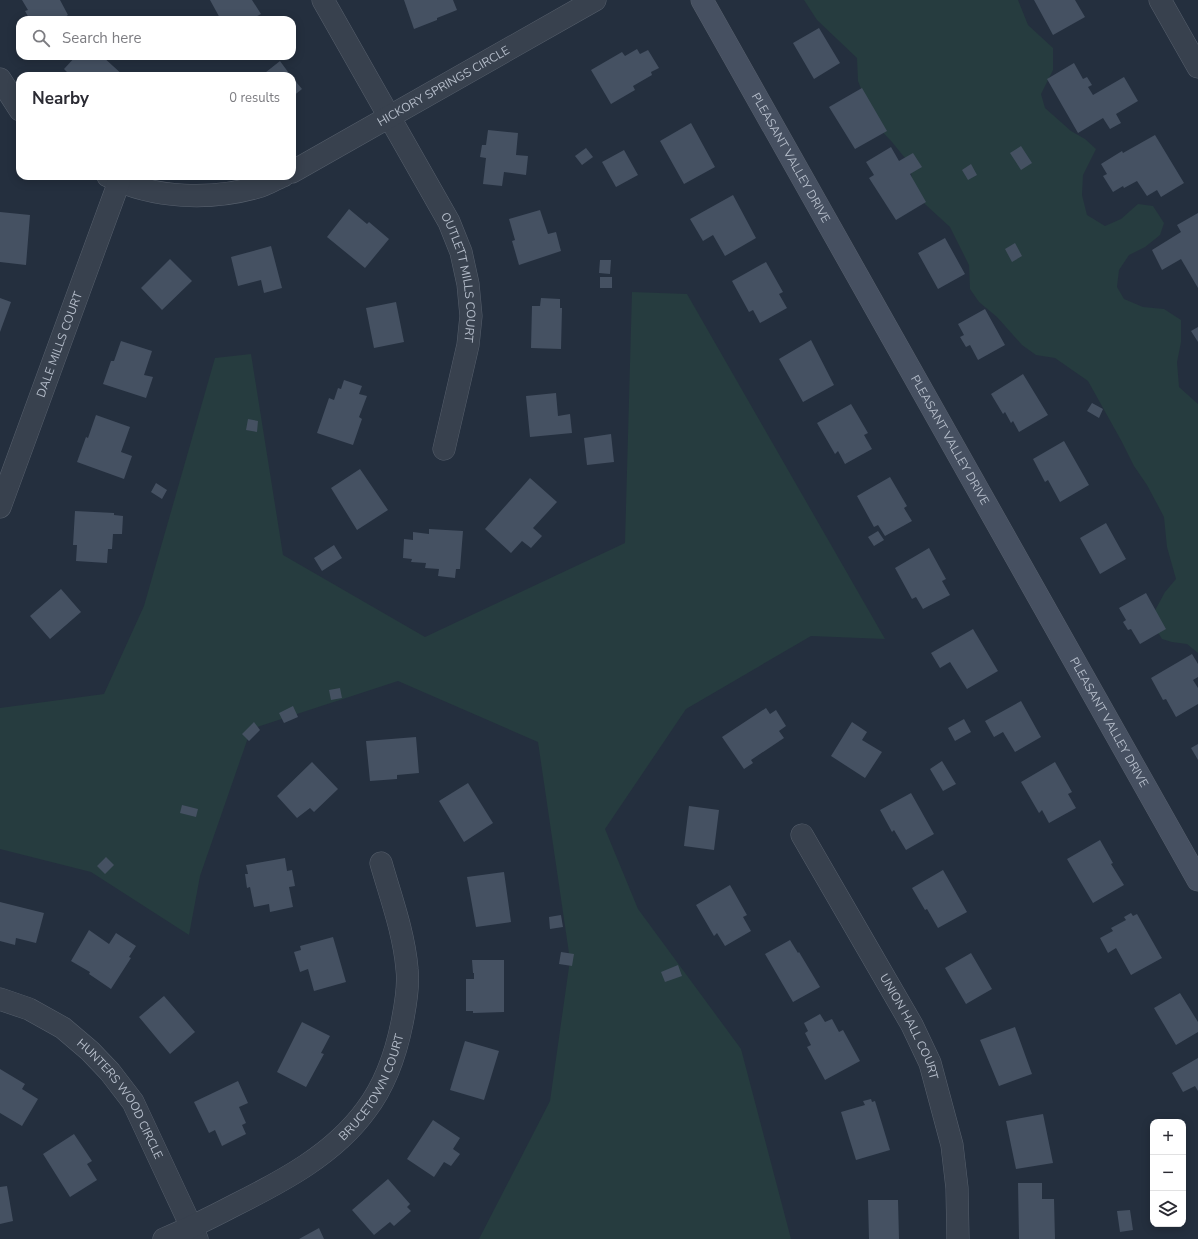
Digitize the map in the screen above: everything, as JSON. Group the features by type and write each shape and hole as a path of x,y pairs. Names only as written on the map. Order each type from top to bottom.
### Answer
{"street":[{"name":"OUTLETT MILLS COURT","path":"323,0 449,222 461,252 468,284 471,316 468,345 444,450"},
{"name":"HICKORY SPRINGS CIRCLE","path":"296,170 594,0"},
{"name":"PLEASANT VALLEY DRIVE","path":"702,0 1198,880"},
{"path":"1160,0 1198,67"},
{"path":"0,79 16,104"},
{"name":"DALE MILLS COURT","path":"0,507 113,180"},
{"path":"116,180 152,192 188,196 224,194 260,186 274,180"},
{"name":"UNION HALL COURT","path":"802,835 912,1025 930,1063 952,1145 957,1188 958,1239"},
{"name":"BRUCETOWN COURT","path":"164,1239 194,1233 309,1164 348,1131 367,1110 382,1082 397,1047 404,1010 408,970 401,931 381,864"},
{"name":"HUNTERS WOOD CIRCLE","path":"0,999 29,1009 63,1028 90,1051 110,1072 133,1102 194,1233"}],"green space":[{"path":"804,0 1018,0 1028,25 1053,48 1053,70 1041,94 1045,108 1071,131 1085,139 1096,149 1083,175 1082,195 1087,215 1105,226 1121,219 1138,204 1153,206 1164,223 1160,235 1145,247 1129,255 1119,270 1117,287 1124,299 1143,307 1164,309 1181,320 1181,342 1177,362 1179,387 1198,404 1198,653 1187,644 1162,639 1154,626 1152,616 1165,592 1176,579 1167,547 1164,517 1147,485 1134,466 1088,381 1055,358 1036,355 1022,345 997,317 979,302 970,289 969,265 950,227 915,195 909,163 875,124 858,81 857,58 817,20"},
{"path":"632,292 687,294 885,639 811,636 686,709 605,829 638,909 741,1049 791,1239 479,1239 550,1101 570,960 538,742 398,681 251,729 200,876 189,935 91,872 0,849 0,708 104,694 144,606 215,358 251,354 283,555 425,637 625,543"}],"building":[{"path":"22,0 60,0 68,15 28,16 25,11 28,10"},
{"path":"210,0 252,0 261,14 257,16 219,16"},
{"path":"404,0 453,0 457,10 414,29"},
{"path":"1034,0 1075,0 1085,17 1053,35"},
{"path":"819,28 840,63 814,79 793,43"},
{"path":"637,49 640,54 648,50 659,68 651,72 652,75 633,86 635,90 611,104 591,70 622,52 625,56"},
{"path":"72,60 106,60 120,72 67,72 64,69"},
{"path":"280,61 288,72 266,72"},
{"path":"1074,63 1083,79 1087,77 1092,85 1088,87 1093,95 1124,77 1138,101 1116,114 1121,123 1110,129 1103,118 1078,133 1047,79"},
{"path":"296,82 302,89 296,94"},
{"path":"862,88 887,131 855,149 829,107"},
{"path":"691,123 715,167 684,184 660,141"},
{"path":"488,130 518,133 516,155 528,156 526,175 504,172 502,186 483,184 486,158 480,157 482,145 486,145"},
{"path":"1155,135 1184,183 1161,197 1157,190 1147,196 1137,181 1124,188 1123,186 1113,192 1103,176 1107,174 1101,164 1122,151 1123,153"},
{"path":"1021,146 1032,163 1021,170 1010,153"},
{"path":"891,147 899,161 913,153 922,167 910,174 926,202 896,220 869,178 874,175 866,162"},
{"path":"586,148 593,157 582,165 575,156"},
{"path":"624,150 638,175 616,187 602,162"},
{"path":"971,164 977,175 968,180 962,170"},
{"path":"733,195 756,238 725,256 713,235 703,241 690,219"},
{"path":"349,209 367,224 369,222 389,239 365,268 327,237"},
{"path":"540,210 548,234 556,232 561,251 519,265 512,241 515,240 509,219"},
{"path":"0,212 30,215 26,265 0,262"},
{"path":"1198,213 1198,288 1181,259 1162,270 1152,250 1181,232 1177,225"},
{"path":"945,238 965,274 938,289 918,253"},
{"path":"1015,243 1022,256 1012,262 1005,249"},
{"path":"271,246 282,288 264,293 261,280 238,286 231,257"},
{"path":"170,259 192,281 162,310 141,288"},
{"path":"600,260 611,260 610,274 599,273"},
{"path":"766,262 783,292 779,294 787,308 760,323 753,310 749,312 732,281"},
{"path":"600,277 612,277 612,288 600,288"},
{"path":"0,298 11,302 0,332"},
{"path":"541,298 560,299 560,308 562,308 561,349 531,348 532,306 540,306"},
{"path":"396,302 404,342 374,348 366,308"},
{"path":"985,309 1005,345 978,360 970,345 966,347 960,337 964,335 958,324"},
{"path":"1198,327 1198,342 1191,331"},
{"path":"811,340 834,385 803,402 779,359"},
{"path":"121,341 152,351 144,375 153,377 146,398 103,384 111,361 114,361"},
{"path":"1023,374 1048,415 1019,432 1013,421 1011,423 1005,412 1003,414 991,394"},
{"path":"344,380 362,386 359,394 367,396 359,417 362,419 353,445 317,433 329,398 334,400 338,388 341,389"},
{"path":"556,393 558,416 570,414 572,433 530,437 526,396"},
{"path":"1092,403 1103,409 1099,418 1087,411"},
{"path":"851,404 868,433 864,435 872,449 845,464 838,451 835,454 817,423"},
{"path":"96,415 130,427 121,452 132,456 124,479 77,462 86,437 88,438"},
{"path":"248,419 258,421 257,432 246,430"},
{"path":"611,434 614,462 587,465 584,438"},
{"path":"1064,441 1089,485 1060,502 1048,480 1045,482 1033,459"},
{"path":"360,469 388,510 357,530 331,488"},
{"path":"890,477 907,506 904,508 912,521 885,536 878,525 874,527 857,496"},
{"path":"530,478 557,502 533,528 542,536 531,548 522,541 511,553 485,529"},
{"path":"156,483 167,490 162,499 151,492"},
{"path":"75,511 114,513 114,515 123,516 122,534 113,534 112,549 108,549 107,563 76,561 77,545 73,545"},
{"path":"1106,523 1126,559 1100,574 1080,538"},
{"path":"429,529 463,531 460,569 456,569 455,578 438,576 439,569 425,568 426,563 411,562 412,559 403,558 404,539 413,540 413,532 429,534"},
{"path":"878,531 884,540 874,546 868,537"},
{"path":"334,545 342,558 322,571 314,558"},
{"path":"929,548 946,579 942,581 950,595 923,609 916,597 912,599 895,568"},
{"path":"61,589 81,612 50,639 30,616"},
{"path":"1146,593 1166,629 1140,644 1131,629 1128,630 1123,622 1126,620 1119,608"},
{"path":"973,629 998,671 967,689 950,662 940,668 931,653"},
{"path":"1192,654 1198,664 1198,677 1193,680 1198,688 1198,704 1176,717 1166,699 1163,700 1151,678"},
{"path":"340,688 342,698 331,700 329,690"},
{"path":"1021,701 1041,737 1015,752 1003,732 994,737 985,721"},
{"path":"293,706 298,717 284,723 279,713"},
{"path":"766,708 770,714 776,710 786,726 779,731 784,738 751,760 753,763 744,769 722,737"},
{"path":"964,719 971,732 955,741 948,728"},
{"path":"254,722 260,730 249,741 242,734"},
{"path":"852,722 867,732 862,740 882,752 865,778 831,756"},
{"path":"416,737 419,773 397,775 397,779 370,781 366,741"},
{"path":"1198,744 1198,760 1191,748"},
{"path":"942,761 956,784 943,791 930,769"},
{"path":"312,762 338,789 314,812 310,808 297,818 277,796"},
{"path":"1055,762 1072,792 1068,794 1076,808 1049,823 1042,810 1039,813 1021,782"},
{"path":"468,783 493,823 464,842 439,801"},
{"path":"911,793 934,834 906,850 894,830 892,832 880,810"},
{"path":"182,805 198,809 196,817 180,813"},
{"path":"689,806 719,810 714,850 684,846"},
{"path":"1100,840 1113,863 1111,864 1124,885 1093,903 1067,859"},
{"path":"106,857 114,865 105,874 97,866"},
{"path":"285,858 287,871 292,870 295,886 289,887 293,907 270,912 269,904 254,907 250,887 247,888 245,874 248,874 246,865"},
{"path":"943,870 967,912 938,928 912,888"},
{"path":"504,872 511,922 476,927 467,877"},
{"path":"730,885 747,915 743,917 751,931 725,946 717,933 714,936 696,905"},
{"path":"0,902 44,913 36,943 16,938 15,945 0,941"},
{"path":"1131,913 1133,916 1137,914 1162,958 1131,975 1116,948 1108,953 1100,938 1113,931 1111,928 1126,920 1124,917"},
{"path":"561,915 563,927 550,929 549,917"},
{"path":"89,930 109,944 116,933 136,946 129,957 131,958 111,989 89,974 90,972 71,961"},
{"path":"333,937 346,982 314,991 308,969 300,972 294,952 301,950 300,946"},
{"path":"790,940 820,987 793,1002 765,954"},
{"path":"561,952 574,954 572,966 559,964"},
{"path":"971,953 992,989 966,1004 945,968"},
{"path":"472,960 504,960 504,1012 473,1013 473,1011 466,1011 466,979 474,979"},
{"path":"678,965 682,976 665,982 661,972"},
{"path":"1180,993 1198,1022 1198,1032 1176,1045 1154,1008"},
{"path":"164,996 195,1032 170,1054 139,1017"},
{"path":"820,1014 825,1022 832,1019 839,1032 843,1030 860,1061 825,1080 807,1047 811,1045 805,1033 808,1031 804,1023"},
{"path":"302,1022 330,1036 321,1053 324,1054 306,1087 277,1072"},
{"path":"1015,1027 1032,1074 999,1086 980,1040"},
{"path":"465,1041 499,1051 484,1100 450,1090"},
{"path":"1198,1058 1198,1091 1195,1086 1183,1092 1172,1073"},
{"path":"0,1069 25,1084 22,1089 38,1099 22,1126 0,1113"},
{"path":"238,1081 248,1103 239,1107 246,1123 242,1125 246,1134 222,1146 215,1130 209,1133 194,1102"},
{"path":"871,1099 872,1102 875,1101 890,1150 856,1160 841,1112 865,1105 863,1101"},
{"path":"1043,1114 1053,1163 1016,1169 1006,1121"},
{"path":"433,1120 460,1138 453,1149 460,1154 451,1166 444,1162 434,1177 407,1159"},
{"path":"74,1134 92,1161 87,1164 97,1180 70,1197 43,1154"},
{"path":"388,1179 410,1204 407,1207 411,1211 394,1226 390,1222 374,1235 352,1210"},
{"path":"1018,1183 1042,1183 1042,1199 1054,1199 1055,1239 1019,1239"},
{"path":"7,1186 13,1221 0,1224 0,1187"},
{"path":"868,1200 898,1200 899,1239 869,1239"},
{"path":"1130,1210 1133,1230 1120,1232 1117,1211"},
{"path":"319,1228 324,1239 299,1239"}]}
